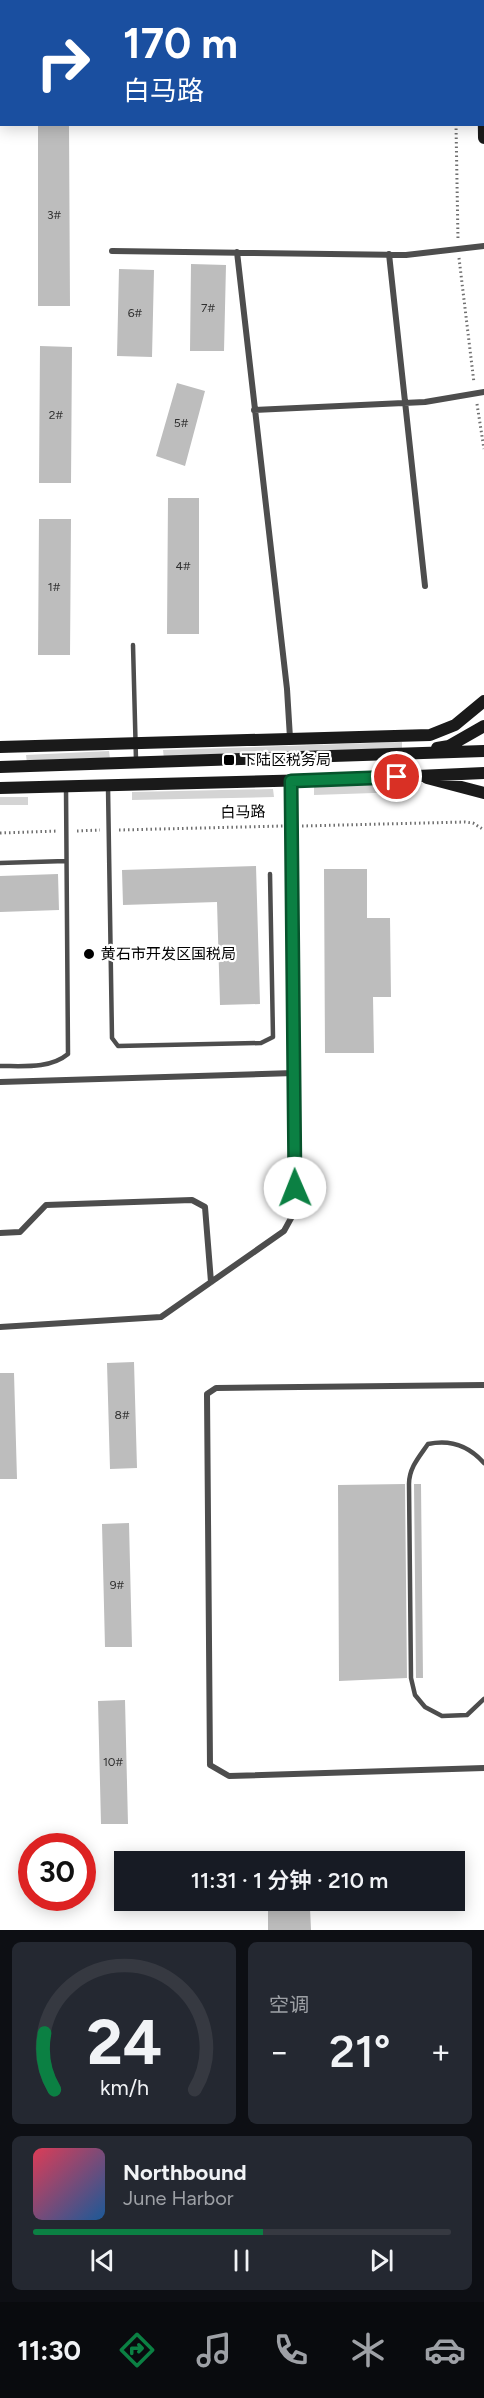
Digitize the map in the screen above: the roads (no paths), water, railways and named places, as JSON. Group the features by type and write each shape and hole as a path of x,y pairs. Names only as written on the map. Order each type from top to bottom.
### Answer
{"street":[{"path":"112,251 389,255 484,246"},
{"path":"237,252 287,689 290,738"},
{"path":"389,255 425,586"},
{"path":"254,410 404,403 476,395 484,392"},
{"path":"0,747 430,735 455,725 484,701"},
{"path":"401,755 449,746 484,726"},
{"path":"0,767 484,751"},
{"name":"白马路","path":"0,788 484,774"},
{"path":"421,776 443,784 484,793"},
{"path":"0,1328 161,1317 284,1231 296,1211 291,781"},
{"path":"0,1082 294,1073"},
{"path":"0,1233 20,1232 46,1205 192,1200 205,1207 211,1282"},
{"path":"484,1384 216,1388 207,1394 210,1765 229,1776 484,1768"}],"lane":[{"path":"133,645 136,763"},
{"path":"108,784 112,1038 118,1046 261,1042 273,1037 270,874"},
{"path":"0,1066 30,1066 59,1062 68,1054 66,786"},
{"path":"0,863 66,861"},
{"path":"484,1463 473,1450 453,1442 441,1441 428,1444 415,1462 409,1476 411,1678 415,1695 425,1707 442,1716 467,1715 484,1699"}],"place":[{"name":"下陆区税务局","path":"229,760"},
{"name":"黄石市开发区国税局","path":"89,954"}]}
